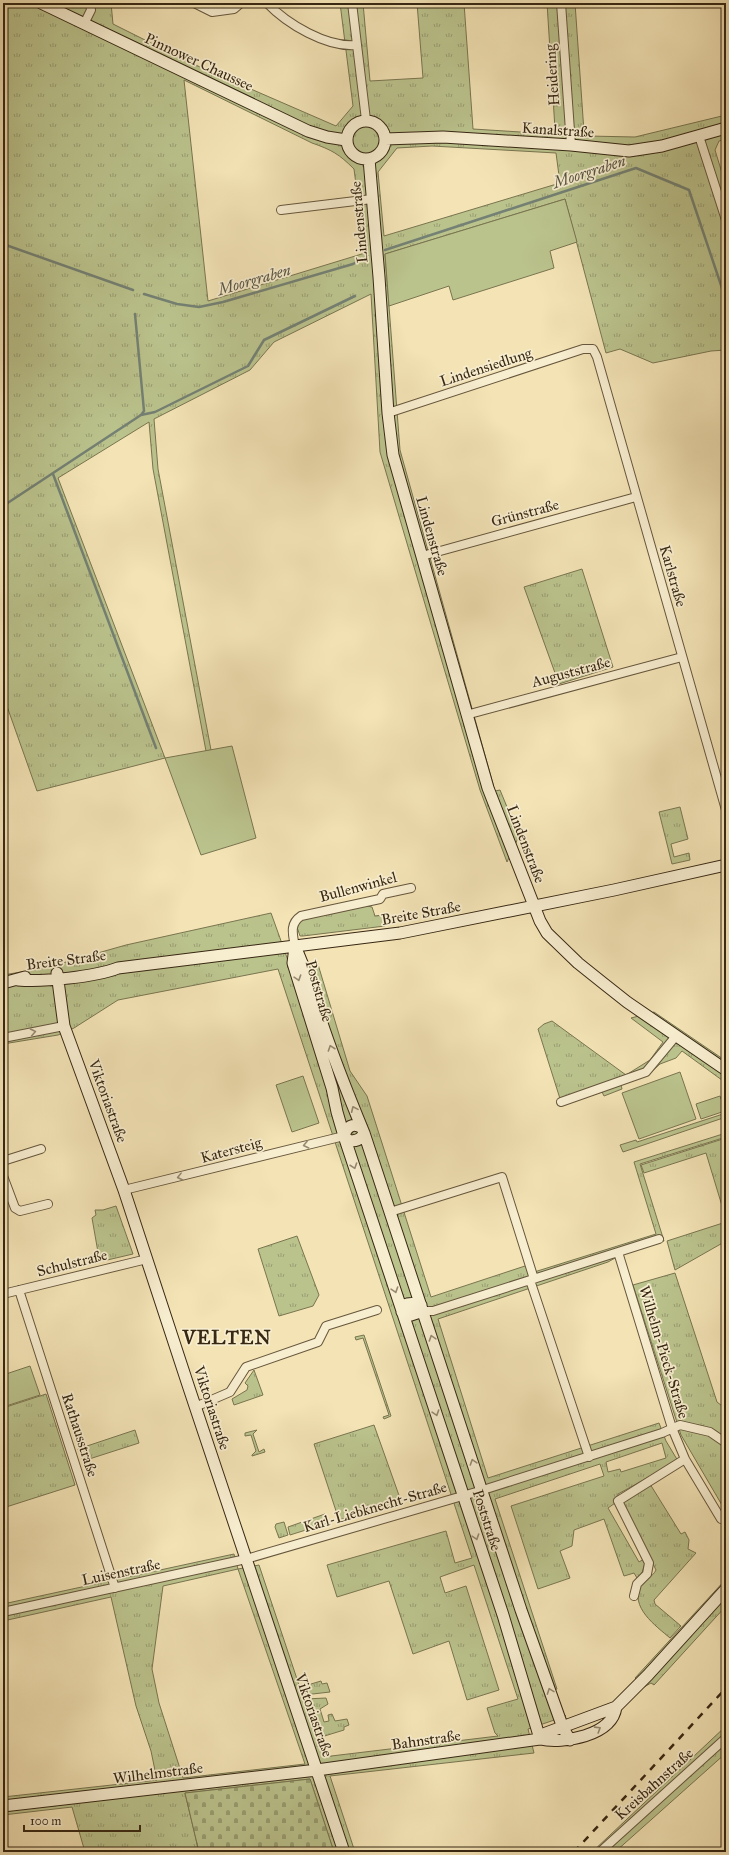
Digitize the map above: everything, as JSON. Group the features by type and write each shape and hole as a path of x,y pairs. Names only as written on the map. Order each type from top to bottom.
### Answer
{"street":[{"name":"Pinnower Chaussee","path":"41,3 317,134 346,140"},
{"path":"84,24 90,10 90,3"},
{"path":"194,3 212,12 234,9 241,3"},
{"path":"267,3 276,13 299,29 321,39 343,46 357,46"},
{"path":"352,3 366,120"},
{"name":"Heidering","path":"561,3 571,145"},
{"path":"366,120 372,121 382,128 385,139 385,145 379,154 369,159 358,158 353,155 346,140 350,129 366,120"},
{"name":"Kanalstraße","path":"385,139 428,137 571,145 629,150 662,146 726,128"},
{"path":"699,136 726,220"},
{"name":"Lindenstraße","path":"369,159 379,276 388,413 393,455 488,788 534,907 547,933 578,963 627,1002 726,1070"},
{"path":"281,210 372,199"},
{"name":"Lindensiedlung","path":"388,413 583,349 593,349"},
{"name":"Karlstraße","path":"593,349 597,357 726,810"},
{"name":"Grünstraße","path":"422,556 636,496"},
{"name":"Auguststraße","path":"466,715 682,657"},
{"name":"Breite Straße","path":"3,983 18,980 39,981 58,976 105,973 118,968 295,947 411,931 534,907 726,865"},
{"name":"Bullenwinkel","path":"295,947 292,925 295,920 301,916 380,899 383,894 411,888"},
{"name":"Poststraße","path":"295,947 304,964 343,1085 363,1130 483,1490 521,1610 563,1728"},
{"name":"Poststraße","path":"295,947 293,963 330,1082 344,1136 503,1615 538,1728 540,1739"},
{"name":"Viktoriastraße","path":"58,976 64,1026 124,1190 344,1852"},
{"path":"3,1038 64,1026"},
{"path":"561,1102 646,1072 676,1036"},
{"path":"344,1136 348,1140 355,1141 362,1137 363,1130"},
{"name":"Katersteig","path":"124,1190 344,1136"},
{"path":"3,1161 41,1149"},
{"path":"3,1176 15,1208 20,1211 48,1204"},
{"path":"390,1212 502,1177 532,1280 589,1457"},
{"path":"402,1312 408,1304 417,1303 422,1308 433,1311 659,1239"},
{"name":"Wilhelm-Pieck-Straße","path":"618,1252 672,1428 685,1459 721,1519"},
{"name":"Schulstraße","path":"3,1294 147,1259"},
{"name":"Rathausstraße","path":"19,1290 115,1588"},
{"path":"195,1407 230,1392 246,1367 318,1342 326,1326 377,1310"},
{"path":"672,1428 680,1425 710,1432 726,1444"},
{"name":"Karl-Liebknecht-Straße","path":"246,1559 483,1490 589,1457 662,1433 672,1428"},
{"path":"634,1596 637,1584 647,1574 649,1562 618,1501 685,1459"},
{"name":"Luisenstraße","path":"3,1612 246,1559"},
{"name":"Bahnstraße","path":"540,1739 546,1733 563,1728 616,1707 648,1675 726,1589"},
{"name":"Bahnstraße","path":"317,1770 540,1739 548,1741 570,1740 597,1730 611,1719 615,1713 616,1707"},
{"path":"563,1728 570,1740"},
{"name":"Kreisbahnstraße","path":"600,1852 726,1738"},
{"name":"Wilhelmstraße","path":"3,1806 317,1770"}],"green space":[{"path":"3,3 72,3 81,8 84,3 111,3 113,24 191,63 336,126 353,106 340,3 363,3 370,81 423,78 417,3 464,3 473,129 552,134 555,129 547,3 575,3 584,132 588,136 635,137 726,115 726,139 719,141 715,150 726,186 726,350 711,351 653,363 620,349 606,353 565,199 385,254 400,450 495,791 500,790 519,836 507,862 480,790 380,452 371,294 274,342 250,370 154,419 158,469 211,750 206,751 153,469 149,422 58,478 165,758 37,791 3,695","holes":["184,80 312,143 330,150 349,164 354,169 365,253 208,301","432,146 556,153 560,183 384,236 378,172 397,148"]},
{"path":"565,199 577,242 550,251 554,268 453,300 449,286 389,306 385,254"},
{"path":"582,569 613,667 559,684 524,587"},
{"path":"232,746 256,838 201,855 165,758"},
{"path":"680,807 688,839 671,844 674,857 689,853 690,860 672,864 659,812"},
{"path":"367,906 372,907 375,916 382,915 385,926 300,936 297,927 298,922 303,918"},
{"path":"271,913 290,966 287,967 317,961 350,1071 367,1096 431,1297 528,1265 531,1273 656,1234 634,1162 726,1133 726,1137 640,1164 664,1241 624,1253 608,1262 438,1319 488,1478 659,1423 666,1441 678,1461 618,1494 618,1501 608,1508 639,1562 644,1559 645,1563 641,1576 637,1578 634,1573 624,1576 604,1519 574,1530 572,1546 560,1551 570,1578 538,1589 511,1506 604,1476 600,1464 495,1499 557,1689 554,1690 562,1712 566,1716 528,1729 534,1753 330,1776 355,1852 334,1852 310,1779 185,1793 199,1852 85,1852 72,1807 3,1815 3,1797 157,1780 151,1751 136,1706 111,1597 3,1621 3,1604 234,1554 238,1569 259,1565 323,1757 498,1736 495,1733 487,1708 518,1699 474,1565 440,1577 445,1593 466,1586 499,1690 467,1700 449,1641 413,1654 389,1581 337,1597 327,1565 446,1531 455,1563 472,1558 278,969 118,1000 74,1028 58,1035 3,1044 3,975 45,968 126,945","holes":["662,1443 666,1458 621,1472 620,1469 608,1472 606,1462","238,1569 305,1764 183,1778 159,1703 152,1669 163,1586"]},
{"path":"654,1012 726,1061 726,1083 682,1051 676,1058 660,1064 649,1074 621,1085 622,1089 604,1096 602,1092 562,1105 538,1029 544,1024 552,1021 626,1075 650,1060 663,1042 631,1018"},
{"path":"680,1072 696,1119 639,1139 622,1093"},
{"path":"303,1076 319,1123 292,1132 276,1085"},
{"path":"720,1096 725,1111 701,1119 696,1104"},
{"path":"726,1113 726,1117 623,1152 620,1145 636,1140 637,1142"},
{"path":"726,1138 726,1219 706,1153 644,1173 641,1165"},
{"path":"116,1206 133,1254 103,1261 102,1257 99,1258 92,1218 96,1215 95,1210 103,1210"},
{"path":"726,1222 726,1241 675,1270 667,1241"},
{"path":"297,1236 319,1295 313,1306 279,1316 258,1249"},
{"path":"675,1273 717,1402 726,1409 726,1512 681,1435 633,1285"},
{"path":"364,1335 391,1416 384,1419 383,1417 389,1415 363,1338 356,1340 355,1337"},
{"path":"30,1366 40,1395 3,1407 3,1375"},
{"path":"254,1370 263,1395 234,1405 232,1399 247,1390 248,1386 245,1383"},
{"path":"46,1394 75,1485 3,1508 3,1408"},
{"path":"374,1425 401,1501 339,1520 314,1444"},
{"path":"135,1430 139,1443 83,1461 78,1449"},
{"path":"257,1430 253,1434 259,1452 264,1449 265,1452 252,1456 256,1451 251,1435 245,1436 245,1433"},
{"path":"650,1484 681,1534 685,1532 689,1540 688,1549 696,1553 654,1600 655,1604 681,1626 670,1638 652,1622 641,1608 638,1601 638,1593 641,1585 656,1570 622,1500"},
{"path":"325,1514 328,1523 290,1535 288,1527"},
{"path":"284,1522 288,1535 279,1538 275,1527 276,1524"},
{"path":"726,1579 726,1606 654,1685 651,1683 644,1687 635,1678"},
{"path":"321,1681 322,1684 327,1683 330,1692 304,1695 301,1687"},
{"path":"326,1698 328,1704 320,1709 324,1722 329,1721 328,1715 332,1714 335,1721 347,1719 349,1725 344,1727 344,1730 318,1738 305,1699"},
{"path":"726,1726 726,1753 615,1852 592,1852"},
{"path":"310,1779 334,1852 199,1852 185,1793"}],"waterway":[{"name":"Moorgraben","path":"385,250 636,168 689,190 726,300"},
{"name":"Moorgraben","path":"3,244 133,290"},
{"name":"Moorgraben","path":"144,294 177,304 199,307 223,302 353,264 368,256"},
{"path":"141,415 155,412 248,366 264,340 355,296"},
{"path":"3,506 141,415 144,411 135,314"},
{"path":"53,474 156,748"}],"railway":[{"path":"574,1852 726,1688"}],"district":[{"name":"VELTEN","path":"227,1337"}]}
